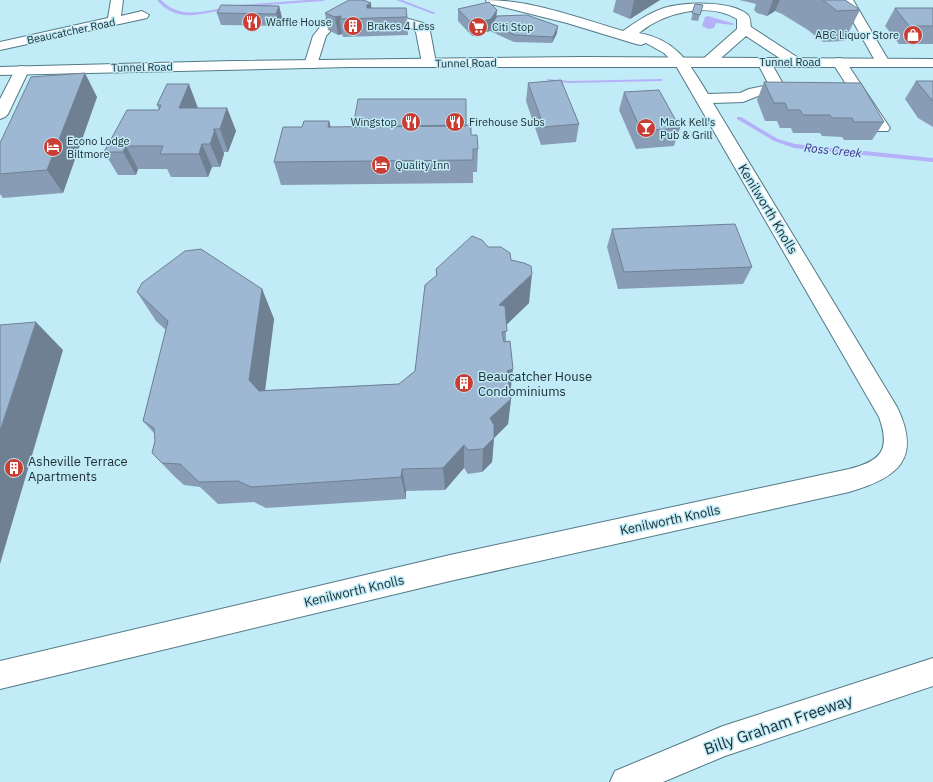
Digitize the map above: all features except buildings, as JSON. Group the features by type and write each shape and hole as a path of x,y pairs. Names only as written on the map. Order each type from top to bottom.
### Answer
{"main road":[{"path":"114,22 117,0"},
{"path":"492,0 627,35 660,49 680,60"},
{"path":"847,0 883,63"},
{"path":"627,35 660,13 693,3 737,14 743,18 744,29 741,34 708,62"},
{"path":"312,65 313,53 321,31 338,14 373,13 418,26 423,31 429,63"},
{"name":"Beaucatcher Road","path":"0,46 142,15"},
{"path":"744,29 795,62"},
{"name":"Tunnel Road","path":"0,71 120,67 680,60 708,62 933,63"},
{"name":"Kenilworth Knolls","path":"0,674 450,568 825,486 873,474 886,465 895,452 896,434 889,414 680,60"},
{"path":"764,62 778,88"},
{"path":"840,62 854,88 882,128"},
{"path":"0,114 22,70"},
{"path":"703,100 743,97 754,92 778,88 816,88"},
{"path":"839,88 854,88"},
{"name":"Billy Graham Freeway","path":"626,782 723,741 933,672"}],"shaded area":[{"path":"708,16 735,24 716,23 714,28 708,29 702,26 705,17"}],"waterway":[{"name":"Ross Creek","path":"159,0 173,12 182,14 200,13 228,8"},
{"name":"Ross Creek","path":"240,6 323,0"},
{"name":"Ross Creek","path":"398,0 434,13"},
{"name":"Ross Creek","path":"549,80 570,82 661,80"},
{"name":"Ross Creek","path":"739,118 776,140 794,146 933,160"}],"place":[{"name":"Waffle House","path":"252,22"},
{"name":"Brakes 4 Less","path":"353,26"},
{"name":"Citi Stop","path":"478,27"},
{"name":"ABC Liquor Store","path":"913,35"},
{"name":"Wingstop","path":"411,122"},
{"name":"Firehouse Subs","path":"455,122"},
{"name":"Mack Kell's Pub & Grill","path":"646,128"},
{"name":"Econo Lodge Biltmore","path":"53,147"},
{"name":"Quality Inn","path":"381,165"},
{"name":"Beaucatcher House Condominiums","path":"464,383"},
{"name":"Asheville Terrace Apartments","path":"14,468"}]}
